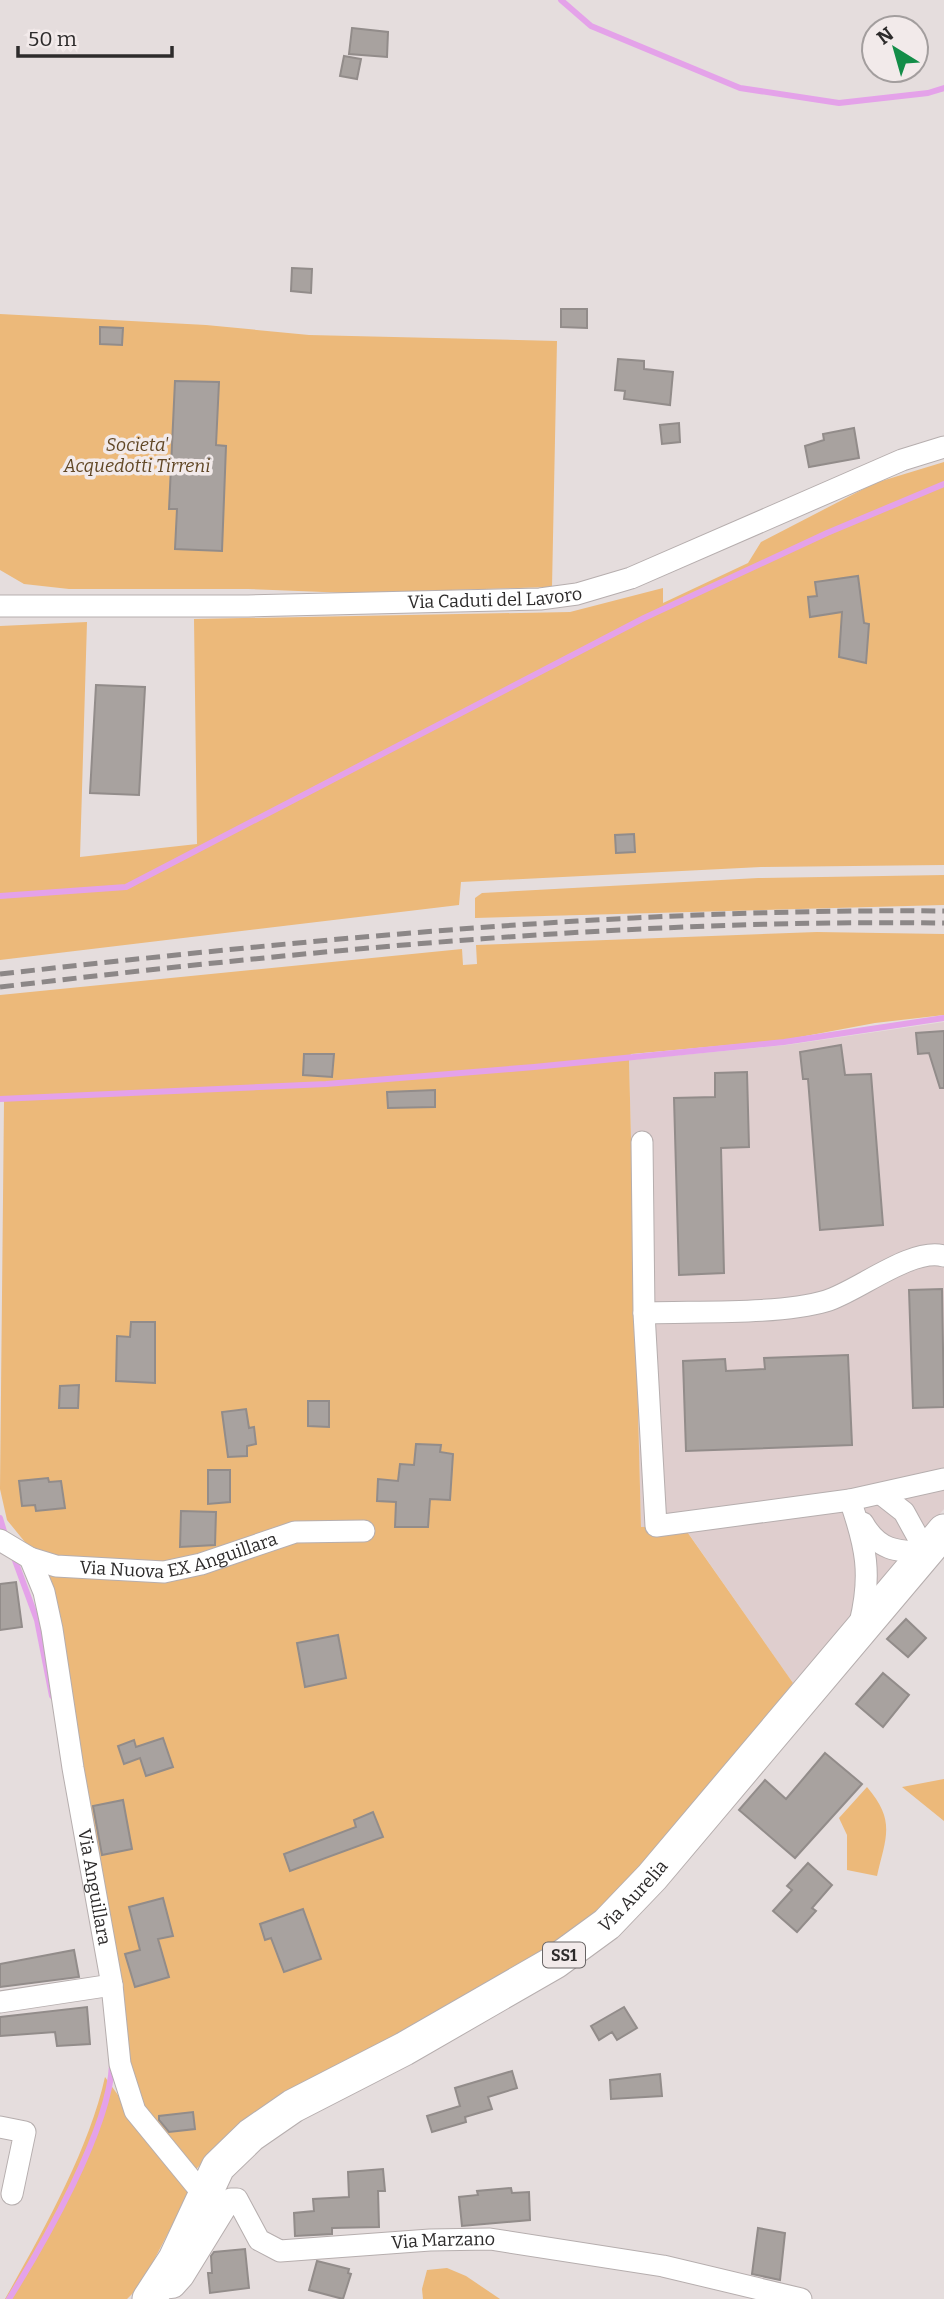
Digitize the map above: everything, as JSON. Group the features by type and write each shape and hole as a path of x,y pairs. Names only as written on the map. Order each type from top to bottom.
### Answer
{"main road":[{"name":"Via Aurelia","path":"153,2294 175,2259 203,2194 218,2167 234,2150 293,2106 499,1996 555,1962 607,1924 652,1877 935,1541"}],"street":[{"name":"Via Caduti del Lavoro","path":"9,606 248,606 540,598 577,594 631,578 902,460 944,447"},
{"path":"642,1142 644,1313 656,1526 850,1500 944,1479"},
{"path":"644,1313 782,1308 827,1301 907,1262 937,1254 944,1256"},
{"path":"850,1500 871,1537 881,1547 899,1552 935,1541 881,1494"},
{"path":"850,1500 868,1565 866,1599 858,1633"},
{"name":"Via Nuova EX Anguillara","path":"1,1540 30,1558 56,1566 164,1572 201,1564 295,1532 363,1531"},
{"name":"Via Anguillara","path":"30,1558 44,1592 103,1987 120,2064 135,2111 203,2194"},
{"path":"0,2002 103,1987"},
{"path":"0,2127 25,2133 12,2194"},
{"name":"Via Marzano","path":"153,2294 174,2287 183,2277 232,2199 237,2199 259,2240 280,2252 430,2240 491,2239 663,2266 801,2299"}],"shaded area":[{"path":"944,1022 944,1509 793,1683 684,1527 641,1528 629,1060 787,1045"}],"green space":[{"name":"Societa' Acquedotti Tirreni","path":"0,314 206,325 309,335 557,341 552,587 349,593 248,589 69,589 24,584 0,570"},
{"path":"944,462 944,865 761,867 461,882 459,905 0,960 0,626 87,622 80,857 197,844 194,619 570,612 663,588 663,603 748,563 761,542 875,483"},
{"path":"944,875 944,905 475,918 475,898 482,893 758,878"},
{"path":"817,932 944,934 944,1015 875,1023 784,1040 631,1054 629,1060 641,1527 683,1526 793,1683 665,1841 567,1941 228,2138 192,2173 143,2115 129,2081 29,1547 7,1520 0,1489 4,1102 0,1097 0,995 462,949 463,965 477,964 476,945"},
{"path":"944,1779 944,1821 902,1787"},
{"path":"867,1787 882,1810 885,1820 885,1840 877,1876 847,1870 847,1835 839,1818"},
{"path":"105,2077 138,2123 192,2187 141,2285 127,2299 5,2299 49,2219 76,2162 98,2105"},
{"path":"447,2268 466,2276 500,2299 423,2299 422,2289 427,2270"}],"building":[{"path":"352,28 388,32 387,57 349,54"},
{"path":"344,56 361,59 357,79 340,76"},
{"path":"292,268 312,269 311,293 291,291"},
{"path":"561,309 587,309 587,328 561,327"},
{"path":"100,327 123,328 122,345 100,344"},
{"path":"618,359 644,361 644,369 673,372 670,405 624,399 625,391 615,390"},
{"path":"175,381 219,382 216,445 226,446 222,551 175,549 177,509 169,509"},
{"path":"679,423 680,442 662,444 660,425"},
{"path":"854,428 859,458 809,467 805,446 824,440 823,434"},
{"path":"858,576 864,623 869,624 866,663 839,657 842,612 810,617 808,597 817,596 815,582"},
{"path":"96,685 145,687 139,795 90,793"},
{"path":"634,834 635,852 616,853 615,835"},
{"path":"944,1031 944,1088 940,1088 929,1053 918,1054 916,1033"},
{"path":"841,1045 845,1075 871,1074 883,1225 820,1230 808,1079 803,1079 800,1052"},
{"path":"304,1054 334,1054 332,1077 303,1075"},
{"path":"747,1072 749,1147 721,1148 724,1273 679,1275 674,1098 715,1097 715,1073"},
{"path":"435,1090 435,1107 388,1108 387,1092"},
{"path":"942,1289 944,1407 913,1408 909,1290"},
{"path":"131,1322 155,1322 155,1383 116,1381 117,1336 130,1337"},
{"path":"848,1355 852,1445 686,1451 683,1361 725,1359 726,1371 765,1369 764,1358"},
{"path":"79,1385 78,1408 59,1408 60,1386"},
{"path":"308,1401 329,1401 329,1427 308,1426"},
{"path":"246,1409 249,1428 254,1427 256,1444 247,1446 247,1456 228,1457 222,1412"},
{"path":"416,1444 441,1445 440,1452 453,1454 450,1500 430,1499 428,1527 395,1527 396,1502 377,1501 378,1479 398,1481 400,1464 414,1465"},
{"path":"208,1470 230,1470 230,1502 208,1504"},
{"path":"48,1478 49,1482 61,1481 65,1508 36,1511 35,1505 22,1506 19,1481"},
{"path":"181,1511 216,1512 215,1545 180,1547"},
{"path":"16,1582 22,1627 0,1630 0,1584"},
{"path":"906,1619 926,1638 908,1657 887,1639"},
{"path":"338,1635 346,1678 305,1687 297,1643"},
{"path":"883,1673 909,1695 883,1727 856,1704"},
{"path":"163,1738 173,1767 146,1776 140,1758 124,1764 118,1746 134,1740 136,1747"},
{"path":"825,1753 862,1784 795,1858 739,1810 765,1780 786,1799"},
{"path":"123,1800 132,1849 102,1855 93,1806"},
{"path":"373,1812 383,1837 290,1871 284,1854 356,1827 354,1820"},
{"path":"808,1863 832,1885 812,1908 816,1911 797,1932 773,1911 792,1890 787,1886"},
{"path":"163,1898 173,1936 158,1939 169,1977 135,1987 125,1954 140,1950 129,1907"},
{"path":"303,1909 321,1959 284,1972 271,1938 265,1940 260,1924"},
{"path":"74,1950 79,1977 0,1987 0,1964"},
{"path":"87,2007 90,2044 57,2046 55,2032 0,2036 0,2017"},
{"path":"624,2007 637,2028 617,2040 612,2032 599,2040 591,2026"},
{"path":"512,2071 517,2088 488,2097 492,2109 465,2117 466,2122 432,2132 427,2116 460,2106 455,2088"},
{"path":"660,2074 662,2096 611,2099 610,2080"},
{"path":"193,2112 195,2129 169,2132 159,2120 159,2116"},
{"path":"383,2169 385,2191 378,2191 379,2227 332,2228 332,2234 295,2236 294,2213 314,2211 313,2199 349,2197 348,2172"},
{"path":"511,2188 512,2193 529,2192 530,2220 462,2226 459,2197 478,2195 477,2191"},
{"path":"758,2228 785,2233 780,2280 752,2274"},
{"path":"245,2249 249,2288 210,2293 208,2273 212,2273 211,2256 214,2252"},
{"path":"317,2261 349,2269 348,2273 351,2274 343,2299 309,2290"}],"waterway":[{"path":"561,0 591,26 740,88 839,103 928,93 944,88"},
{"path":"0,896 126,887 644,618 827,533 944,484"},
{"path":"0,1099 326,1084 534,1067 784,1042 944,1018"},
{"path":"0,1518 6,1538"},
{"path":"13,1555 37,1620 52,1696"},
{"path":"9,2299 56,2217 87,2153 100,2121 112,2065"}],"railway":[{"path":"0,974 353,938 589,920 826,911 944,911"},
{"path":"0,987 353,949 471,940 707,926 944,923"}]}
